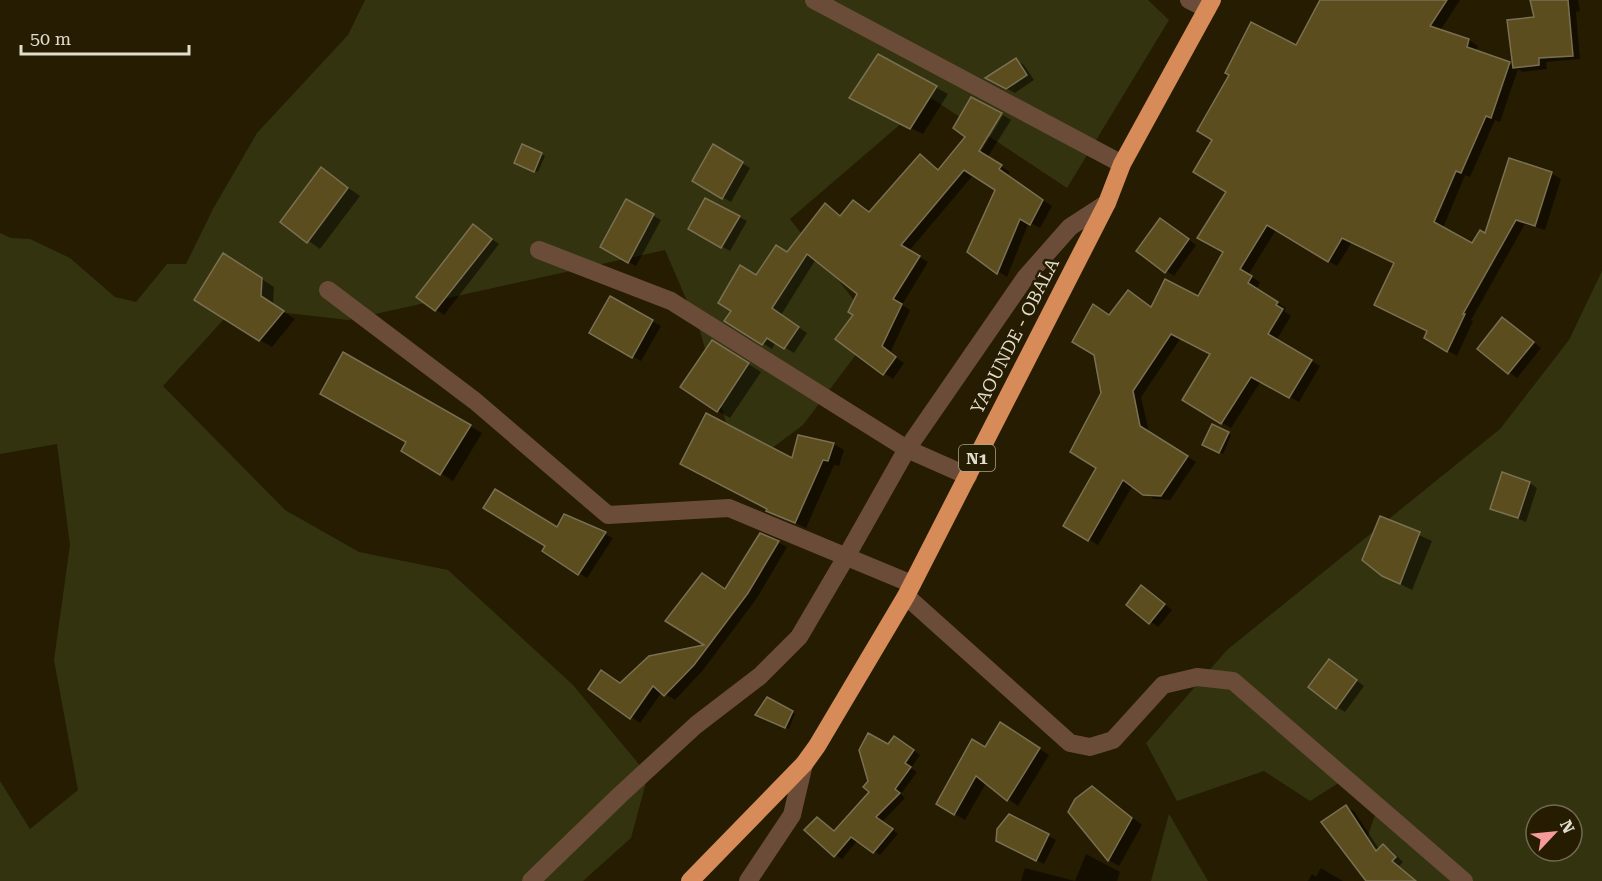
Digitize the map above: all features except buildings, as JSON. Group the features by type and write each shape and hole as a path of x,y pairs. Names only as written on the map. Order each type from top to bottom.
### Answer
{"highway":[{"name":"YAOUNDE - OBALA","path":"690,881 804,764 817,746 909,590 1107,203 1122,164 1210,4"}],"street":[{"path":"814,0 1122,164"},
{"path":"1189,0 1210,4"},
{"path":"531,881 687,733 760,676 799,637 907,449 1025,278 1070,227 1107,203"},
{"path":"539,250 671,301 907,449 968,476"},
{"path":"328,290 475,401 608,515 729,508 846,557 909,590 1070,742 1090,747 1113,740 1163,685 1197,677 1233,681 1464,881"},
{"path":"748,881 792,815 804,764"}],"shaded area":[{"path":"365,0 1148,0 1169,20 1067,188 931,98 790,219 876,328 803,425 740,472 700,331 665,250 348,320 235,307 163,386 285,510 359,552 448,570 573,685 648,775 631,838 583,881 0,881 0,781 30,829 78,790 54,660 70,545 57,444 0,454 0,233 11,238 30,239 70,258 115,297 136,302 167,264 186,264 213,209 257,133 348,35"},
{"path":"1602,271 1602,881 1365,881 1357,867 1375,815 1345,779 1310,801 1264,771 1177,801 1146,743 1227,650 1500,429 1569,340"},
{"path":"1169,814 1208,881 1151,881"}]}
